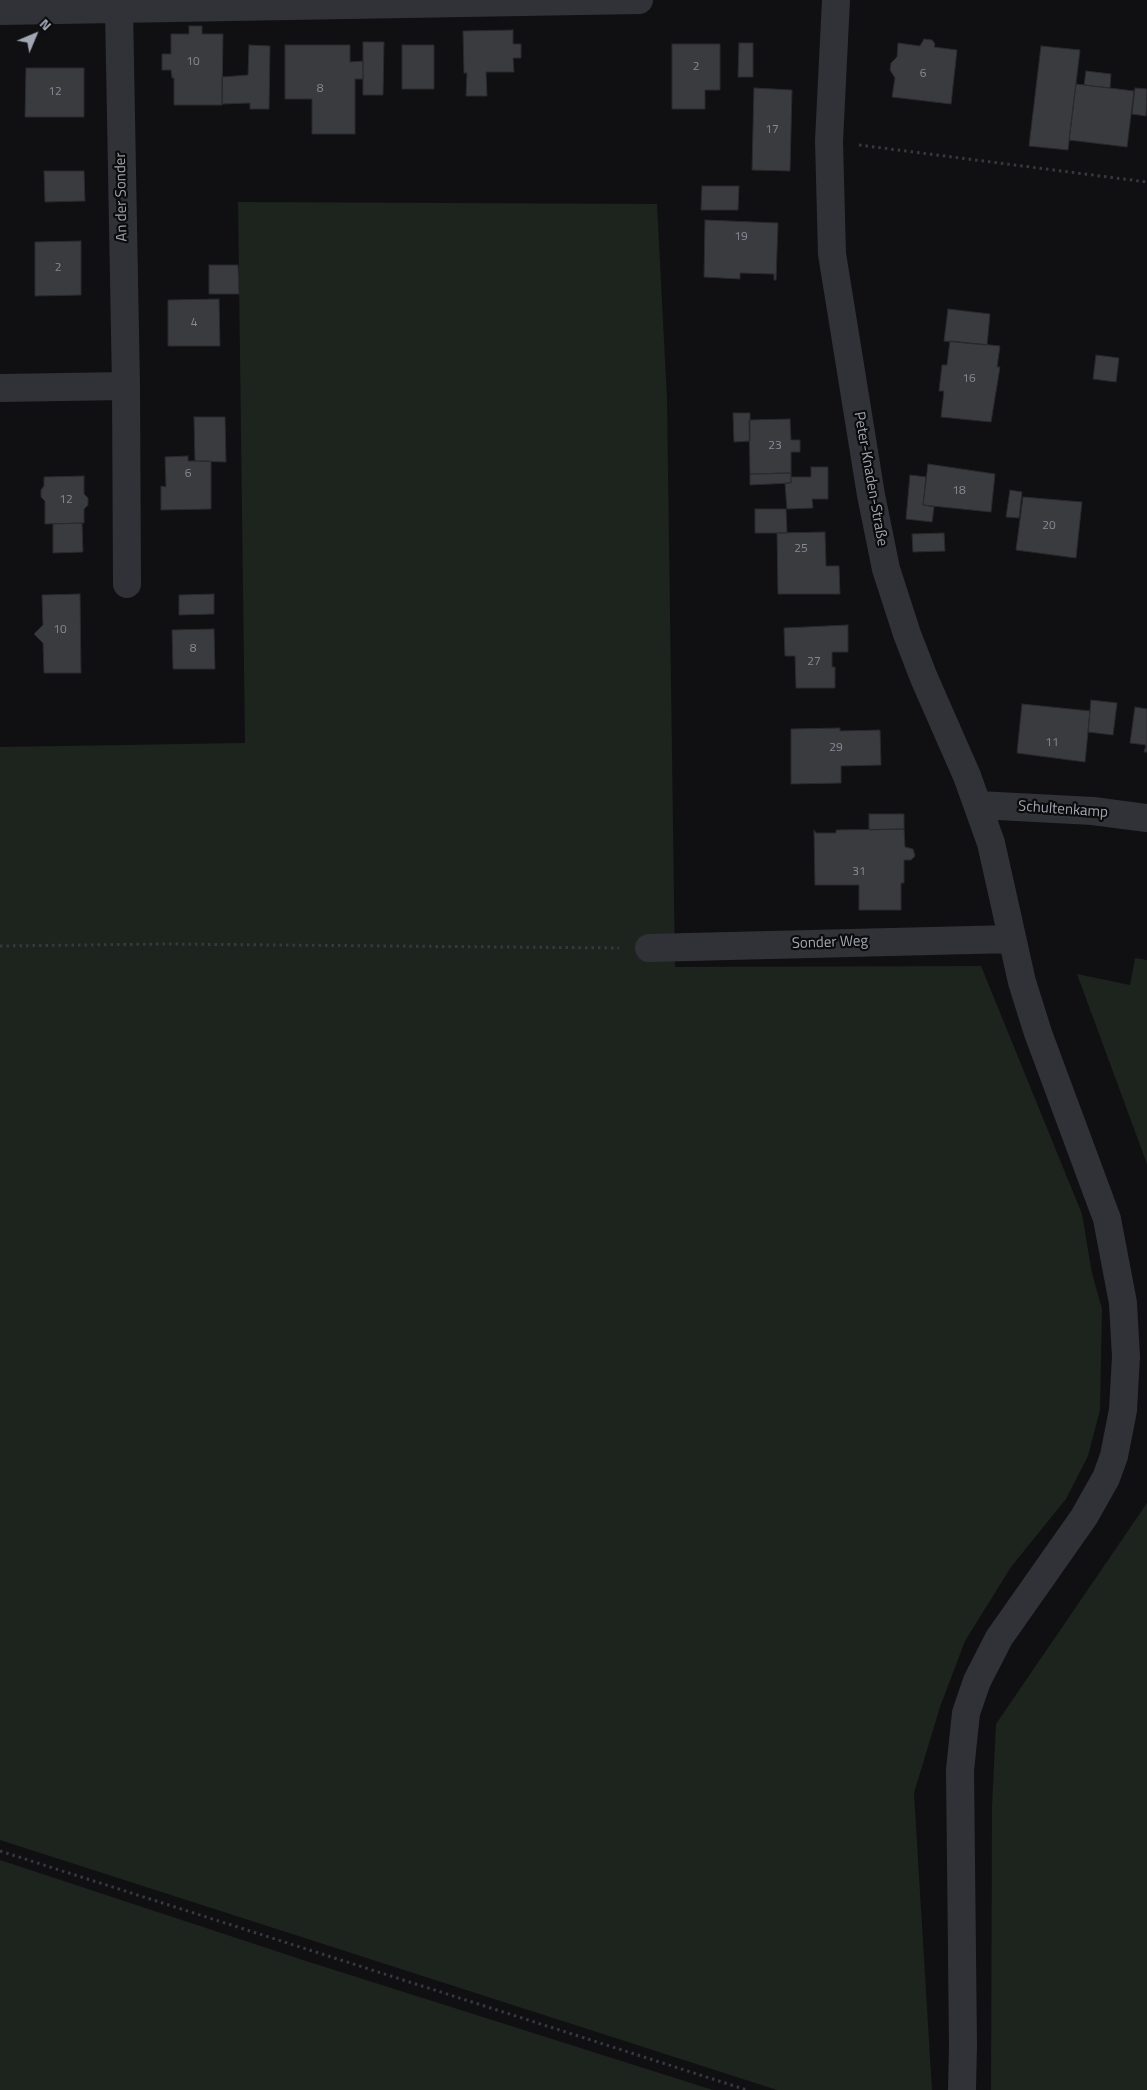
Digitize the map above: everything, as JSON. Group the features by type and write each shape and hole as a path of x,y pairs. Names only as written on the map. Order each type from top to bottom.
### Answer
{"street":[{"path":"0,11 639,0"},
{"name":"Peter-Knaden-Straße","path":"836,0 829,141 832,254 871,495 886,569 920,669 978,804 991,842 1022,982 1038,1034 1109,1228 1123,1303 1125,1384 1119,1435 1106,1478 1084,1517 999,1638 977,1681 966,1713 960,1770 962,2090"},
{"name":"An der Sonder","path":"118,8 126,386 127,584"},
{"path":"0,388 126,386"},
{"name":"Schultenkamp","path":"978,804 1093,811 1147,818"},
{"name":"Sonder Weg","path":"649,948 1012,939"}],"path":[{"path":"829,141 1147,182"},
{"path":"0,946 164,944 649,948"},
{"path":"0,1851 747,2090"}],"shaded area":[{"path":"238,202 657,204 667,399 675,967 981,966 1082,1214 1092,1273 1102,1309 1100,1410 1088,1456 1066,1499 1011,1567 965,1641 940,1707 914,1793 932,2090 777,2090 0,1840 0,747 245,743"},
{"path":"1135,958 1147,960 1147,1164 1077,974 1130,985"},
{"path":"1147,1503 1147,2090 991,2090 992,1806 996,1724"},
{"path":"0,1860 306,1961 713,2090 0,2090"}],"building":[{"path":"189,26 202,26 202,34 223,34 222,105 174,105 174,78 172,78 171,70 162,70 162,54 171,54 171,34 189,34"},
{"path":"513,30 513,44 521,44 521,58 513,58 514,72 486,72 487,96 466,96 467,73 464,73 463,31"},
{"path":"924,39 932,40 935,44 934,47 957,50 951,104 892,97 895,78 890,70 891,63 897,57 898,43 920,46"},
{"path":"363,42 384,42 383,95 363,95"},
{"path":"739,43 753,43 753,77 738,77"},
{"path":"672,44 720,44 720,90 705,90 705,109 672,109"},
{"path":"249,45 270,46 269,109 250,109 250,103 222,104 222,77 248,75"},
{"path":"285,45 350,45 350,62 363,61 363,79 355,79 355,134 312,134 312,99 285,99"},
{"path":"402,45 434,45 434,89 402,89"},
{"path":"1041,46 1080,50 1068,150 1029,146"},
{"path":"26,68 84,68 84,117 25,117"},
{"path":"1086,71 1111,74 1110,88 1084,85"},
{"path":"1076,84 1134,91 1127,147 1069,140"},
{"path":"754,88 792,90 790,171 752,170"},
{"path":"1135,88 1147,89 1146,116 1132,114"},
{"path":"44,171 84,171 85,201 45,202"},
{"path":"702,186 739,186 738,210 701,210"},
{"path":"705,220 778,223 776,280 774,280 774,274 740,273 740,279 704,277"},
{"path":"81,241 81,295 35,296 35,242"},
{"path":"209,265 238,265 239,294 209,294"},
{"path":"219,299 220,346 168,346 168,300"},
{"path":"948,309 990,314 987,345 944,341"},
{"path":"950,341 1000,346 997,367 1000,367 991,422 941,417 944,391 939,391 942,365 947,365"},
{"path":"1096,355 1119,358 1116,382 1093,379"},
{"path":"733,413 750,413 750,441 734,442"},
{"path":"194,417 225,417 226,462 195,461"},
{"path":"790,419 791,440 800,440 800,452 791,452 791,473 750,474 749,420"},
{"path":"188,456 188,461 211,461 211,509 161,510 161,486 166,487 165,457"},
{"path":"928,464 995,474 991,512 923,505"},
{"path":"811,467 828,467 828,499 812,499 813,508 787,509 785,483 791,483 791,477 811,477"},
{"path":"791,473 791,483 750,485 750,474"},
{"path":"910,475 926,477 923,505 934,507 932,522 906,519"},
{"path":"84,476 84,494 88,498 88,505 84,509 84,523 45,524 45,501 41,497 44,477"},
{"path":"1010,490 1022,492 1019,518 1006,517"},
{"path":"1023,497 1082,502 1076,558 1016,550"},
{"path":"755,509 786,509 787,533 755,533"},
{"path":"82,523 83,552 53,553 53,524"},
{"path":"825,532 826,566 839,566 840,594 778,594 777,533"},
{"path":"944,533 945,551 913,552 912,534"},
{"path":"80,594 81,673 44,673 43,643 34,634 43,625 42,595"},
{"path":"214,594 214,614 179,615 179,595"},
{"path":"848,625 848,652 832,652 832,667 835,667 835,688 796,688 795,656 785,656 784,628"},
{"path":"214,629 215,669 173,669 172,630"},
{"path":"1091,700 1117,703 1113,735 1088,732"},
{"path":"1022,704 1090,711 1085,762 1017,753"},
{"path":"1135,707 1147,709 1147,752 1144,752 1146,745 1130,743"},
{"path":"840,728 840,731 880,730 881,765 841,766 841,783 791,784 791,729"},
{"path":"869,814 904,814 904,829 869,830"},
{"path":"904,829 905,847 913,849 915,856 911,860 904,860 904,883 901,883 901,910 859,910 859,885 815,885 814,830 816,833 836,833 836,830"}]}
